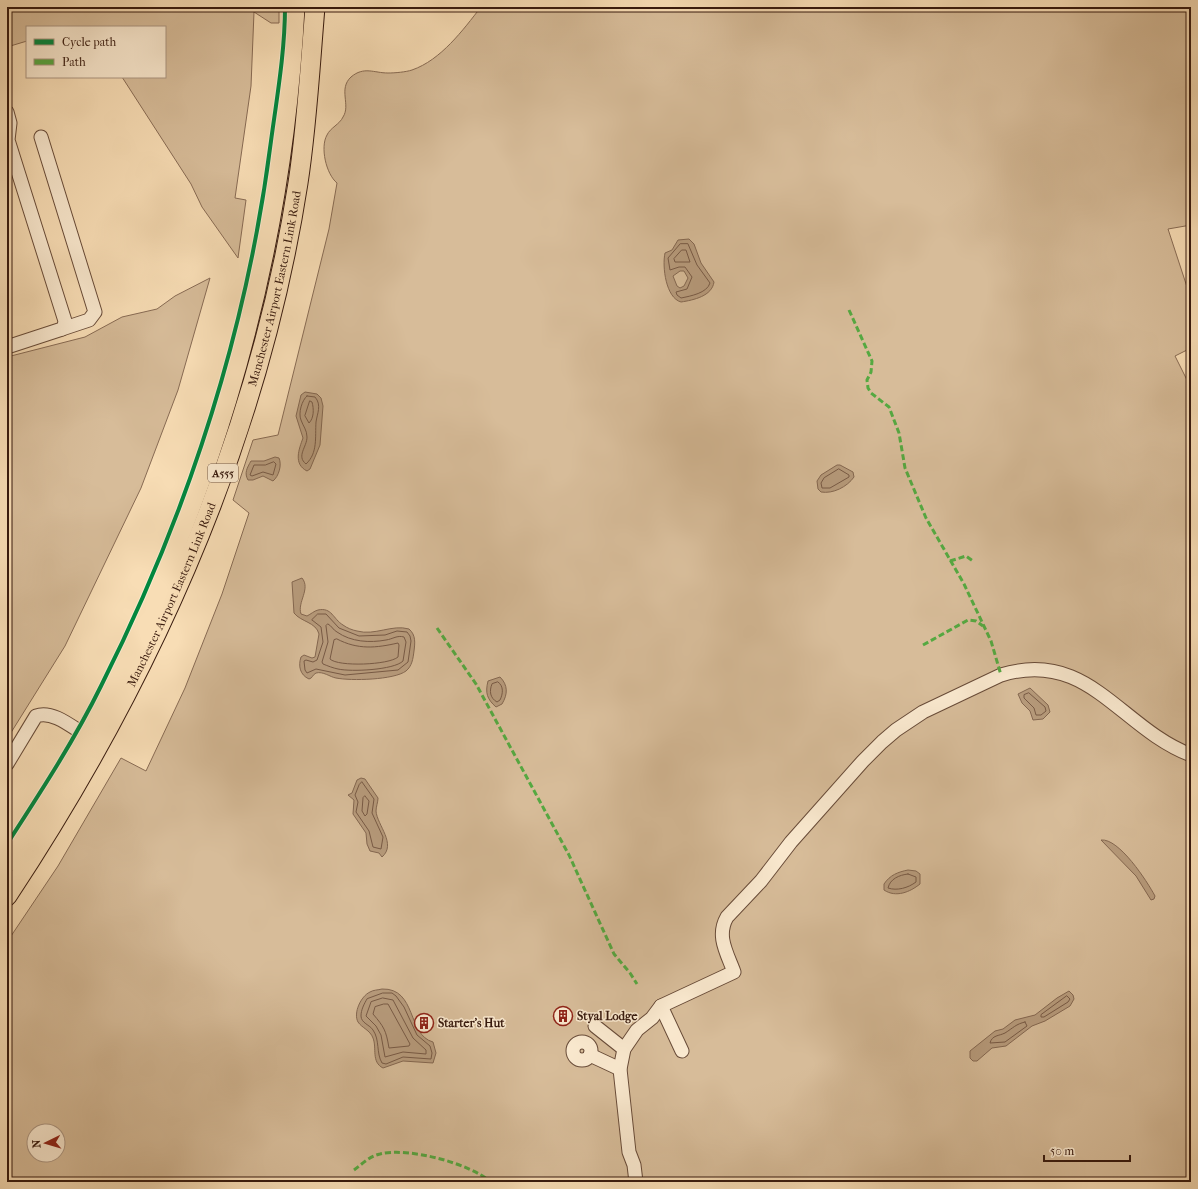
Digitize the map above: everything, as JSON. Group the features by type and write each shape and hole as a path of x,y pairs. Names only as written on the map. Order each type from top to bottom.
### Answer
{"highway":[{"name":"Manchester Airport Eastern Link Road","path":"7,863 85,734 120,672 172,556 196,493 230,388 254,302 277,182 287,116 295,7"},
{"name":"Manchester Airport Eastern Link Road","path":"7,896 64,806 105,735 133,682 188,563 238,432 273,309 298,184 315,7"}],"lane":[{"path":"7,112 10,123 8,140 64,316 64,326 62,329"},
{"path":"7,347 89,320 95,312 41,138"},
{"path":"636,1182 634,1165 629,1152 620,1069 624,1049 637,1030 652,1018 661,1006 734,972 723,945 723,924 727,917 761,881 791,842 863,761 896,730 923,712 959,695 1014,671 1032,669 1065,674 1076,678 1100,692 1170,747 1191,756"},
{"path":"7,764 36,716 42,714 57,718 85,734"},
{"path":"661,1006 682,1051"},
{"path":"595,1026 624,1049"},
{"path":"590,1055 620,1069"}],"shaded area":[{"path":"7,7 279,7 279,23 271,23 254,12 251,86 235,198 246,200 238,258 202,207 191,184 123,78 166,78 166,26 26,26 26,41 7,47"},
{"path":"481,7 1191,7 1191,225 1168,229 1191,299 1191,348 1175,356 1191,388 1191,507 1189,509 1191,541 1191,1182 7,1182 7,942 58,866 121,758 146,771 185,688 222,594 249,513 233,500 253,440 278,435 329,229 337,183 333,179 327,167 324,146 328,133 342,119 345,112 345,87 347,82 351,77 365,71 388,73 412,70 423,65 442,52"},
{"path":"210,278 178,390 141,488 65,646 7,739 7,357 85,337 122,317 157,309 175,296"}],"water":[{"path":"689,239 694,244 701,263 714,282 713,287 706,294 681,302 672,295 666,281 664,266 665,253 672,250 678,240","holes":["680,271 684,271 688,278 684,286 680,288 677,286 673,276"]},
{"path":"305,392 317,394 321,398 323,406 320,445 310,469 307,471 300,464 298,456 303,438 296,416 301,395"},
{"path":"275,457 279,458 280,467 277,476 273,481 263,476 253,480 248,480 246,473 251,461 264,461"},
{"path":"837,465 840,465 853,472 854,477 848,484 835,491 821,492 818,489 817,481 821,475"},
{"path":"302,578 305,591 300,609 301,614 307,616 318,610 326,610 346,627 364,632 396,628 409,629 414,636 415,642 413,660 408,669 400,674 372,679 343,679 324,673 316,673 310,679 306,677 300,670 301,657 304,655 312,658 315,657 319,634 312,624 294,613 292,582"},
{"path":"500,677 505,683 506,693 502,704 496,707 488,696 487,685 488,681"},
{"path":"1030,688 1048,705 1050,712 1043,719 1033,720 1030,711 1022,703 1018,694"},
{"path":"361,778 365,779 378,798 376,811 377,816 385,834 388,846 382,857 379,853 370,851 367,844 366,833 353,814 354,800 348,795 352,793 357,780"},
{"path":"1101,840 1108,841 1124,853 1139,871 1151,889 1155,896 1154,899 1151,900 1136,876"},
{"path":"908,870 916,871 920,874 920,884 907,892 898,894 893,894 884,890 884,884 889,878"},
{"path":"382,989 393,991 401,996 407,1003 419,1031 425,1038 433,1042 436,1053 433,1063 403,1061 383,1068 379,1065 376,1059 373,1038 370,1033 358,1022 356,1014 361,1001 367,994"},
{"path":"1069,991 1073,995 1074,999 1070,1006 1045,1021 1032,1026 1006,1046 992,1048 977,1061 973,1061 970,1058 970,1051 995,1031 1003,1029 1015,1020 1035,1015 1057,998"}],"marked path":[{"path":"849,310 872,361 871,372 867,380 868,388 871,393 889,407 899,433 905,468 926,518 964,584 991,641 1001,675"},
{"path":"950,561 966,556 973,561"},
{"path":"923,645 968,620 976,621 983,626"},
{"path":"437,628 476,684 569,855 614,954 637,984"},
{"path":"354,1170 366,1160 376,1155 392,1152 406,1153 438,1158 454,1163 481,1175 491,1182"}],"cycle path":[{"path":"7,844 80,727 101,686 132,621 160,555 186,489 209,421 229,352 246,282 260,212 280,74 284,40 285,7"}],"place":[{"name":"Styal Lodge","path":"563,1016"},
{"name":"Starter's Hut","path":"424,1023"}]}
